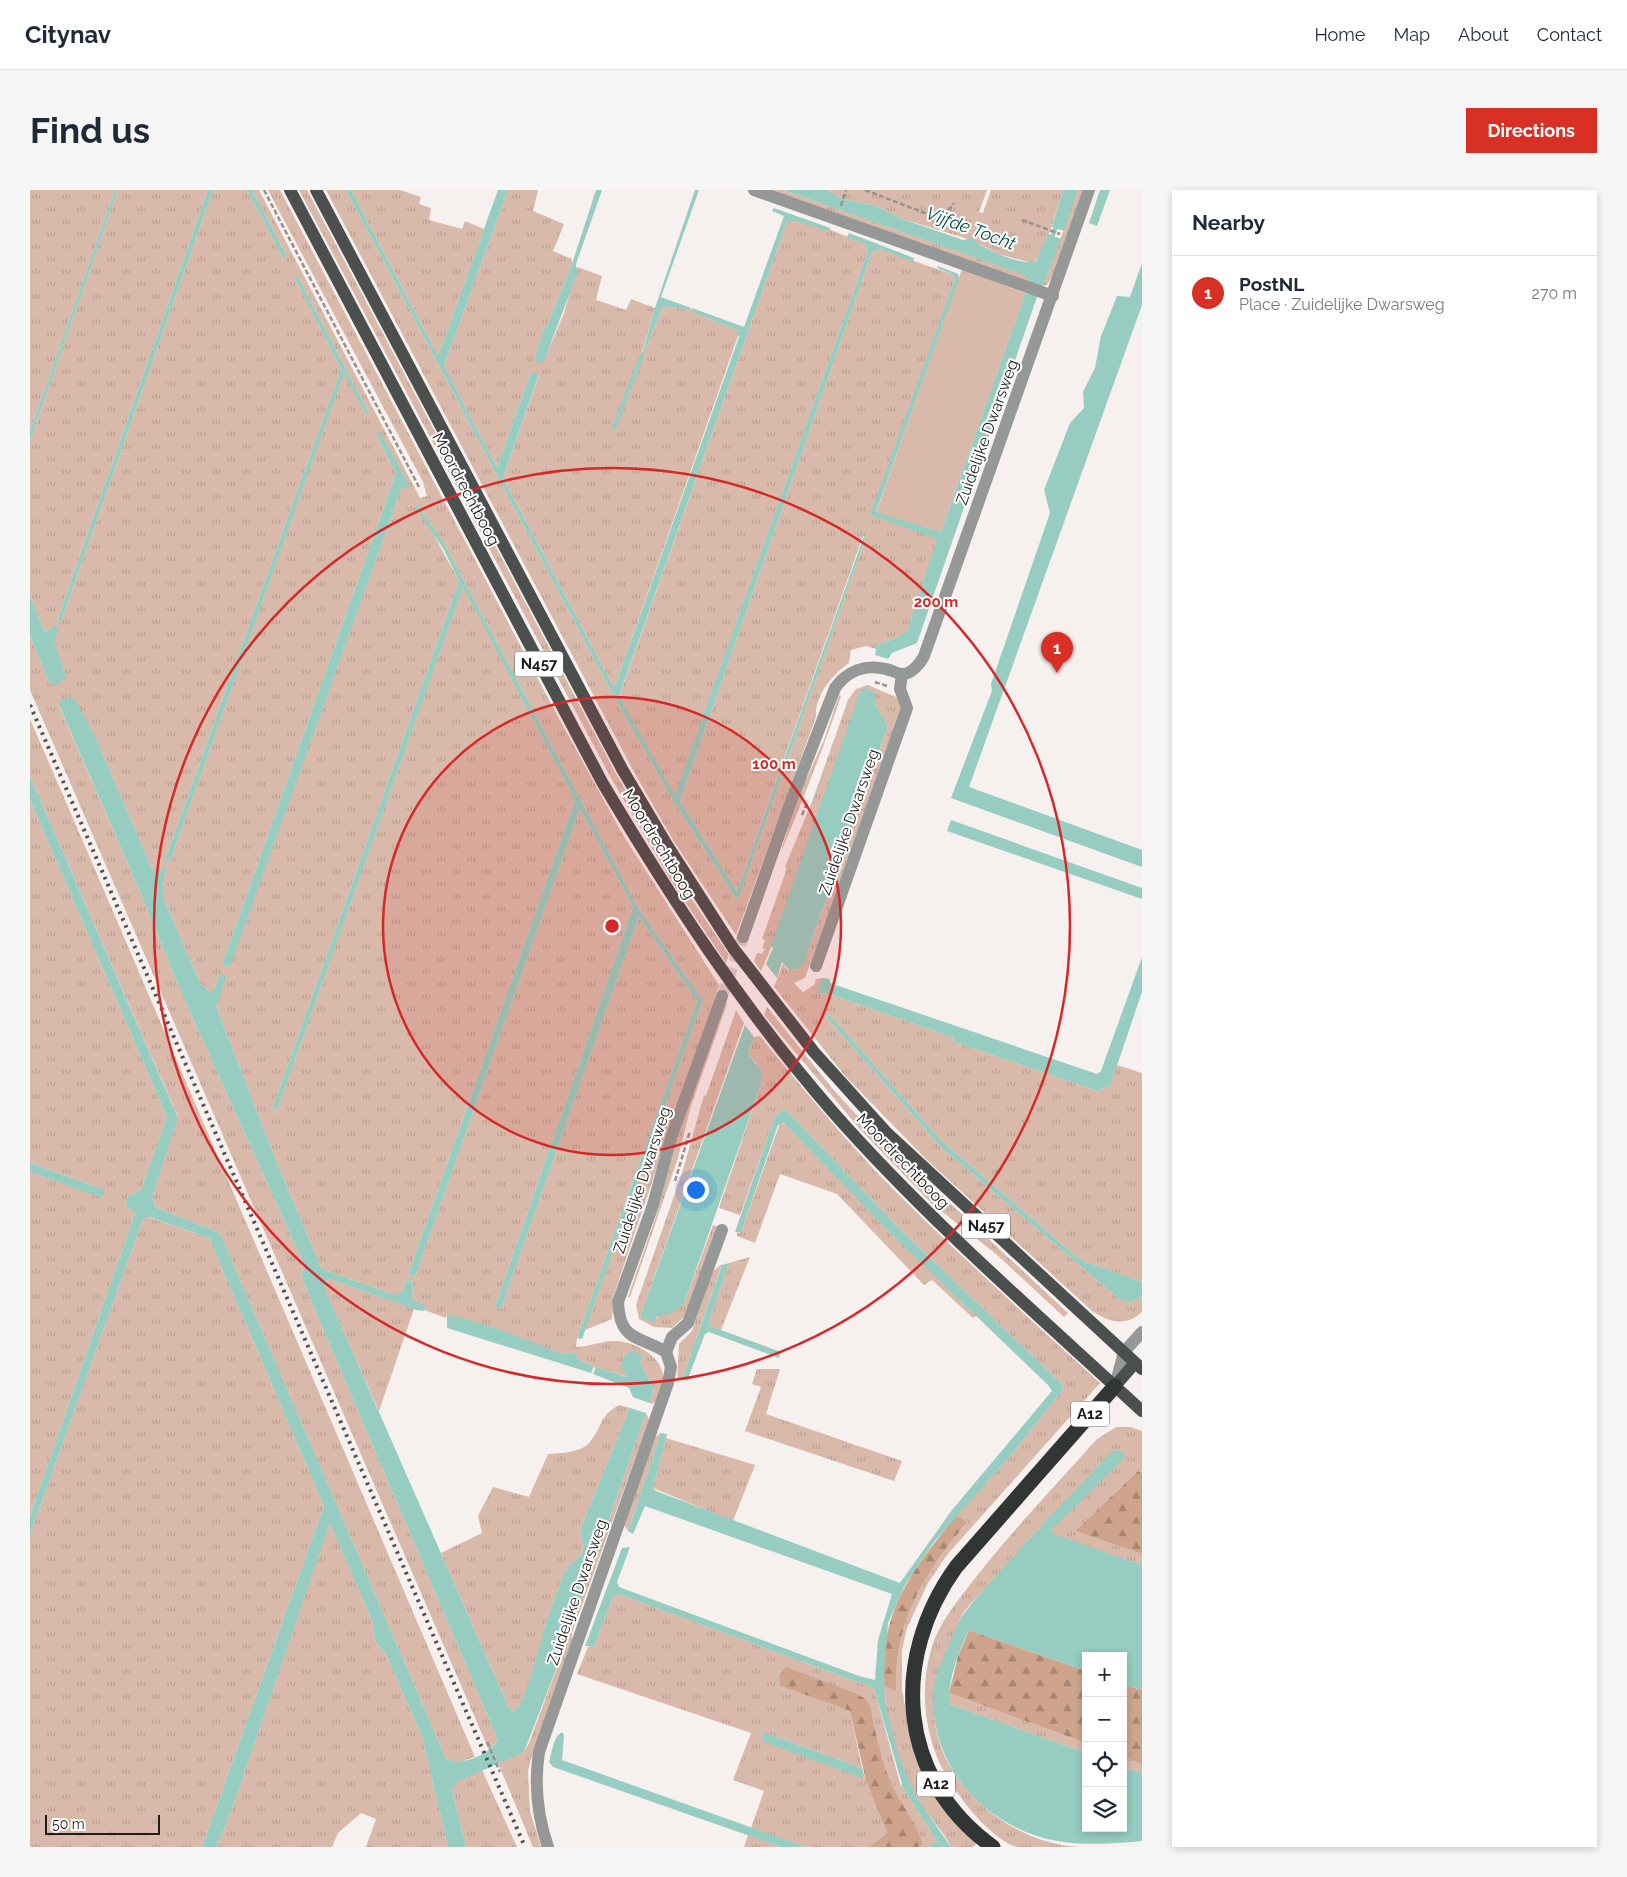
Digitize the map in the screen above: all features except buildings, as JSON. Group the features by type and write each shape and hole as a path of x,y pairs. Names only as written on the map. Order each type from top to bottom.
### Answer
{"highway":[{"name":"A12","path":"993,1847 956,1815 936,1784 924,1759 916,1731 912,1702 913,1671 918,1645 935,1599 956,1567 1115,1386"}],"main road":[{"name":"Moordrechtboog","path":"290,190 602,782 647,857 715,963 800,1072 875,1157 953,1236 1142,1411"},
{"name":"Moordrechtboog","path":"316,190 622,770 667,845 733,948 814,1052 887,1133 1124,1352 1140,1362"},
{"path":"1115,1386 1140,1362"}],"street":[{"path":"754,190 1052,296"},
{"name":"Zuidelijke Dwarsweg","path":"816,966 907,708 900,690 902,674 913,670 924,656 1089,190"},
{"path":"743,937 790,804 835,688 841,680 860,669 876,667 902,674"},
{"name":"Zuidelijke Dwarsweg","path":"548,1847 540,1823 536,1791 539,1752 668,1383 671,1367 666,1352 635,1339 626,1332 618,1316 618,1302 653,1205 671,1138 722,996"},
{"path":"666,1352 672,1337 688,1323 722,1230"},
{"path":"1115,1386 1124,1352 1142,1332"}],"path":[{"path":"264,190 419,487"},
{"path":"840,212 846,190"},
{"path":"865,190 935,217 946,213 954,203"},
{"path":"1022,220 1062,235"},
{"path":"867,681 900,690"},
{"path":"800,819 810,794"},
{"name":"Zuidelijke Dwarsweg","path":"672,1189 690,1129"},
{"path":"487,1742 500,1772"}],"green space":[{"path":"30,190 115,190 30,431"},
{"path":"118,190 208,190 57,621 61,622 213,190 247,190 283,258 287,256 252,190 259,190 420,498 427,496 423,482 268,190 280,190 557,715 623,835 719,985 613,1297 612,1319 585,1330 703,1000 639,909 444,543 417,504 459,581 272,1110 277,1111 463,586 575,800 408,1275 415,1277 580,809 633,907 495,1307 501,1309 639,917 697,1001 577,1338 576,1347 609,1341 621,1341 637,1346 652,1355 661,1368 663,1379 656,1401 652,1404 649,1403 654,1390 640,1362 643,1355 628,1377 596,1367 595,1369 594,1366 579,1360 574,1352 563,1354 447,1314 446,1318 424,1310 425,1306 412,1299 413,1282 406,1280 403,1291 395,1295 322,1269 277,1163 216,1006 220,974 213,991 209,991 200,983 163,897 163,881 167,867 163,866 160,871 153,871 95,736 59,706 138,887 182,994 303,1262 302,1278 310,1298 498,1740 489,1750 30,690 30,636 50,684 66,676 49,631 44,630 30,596 30,441","holes":["297,275 369,413 366,415 344,372 170,862 165,860 341,369 294,277","378,439 396,463 408,485 402,487 229,967 222,965 396,473"]},
{"path":"299,190 307,190 616,774 675,874 729,955 726,963 670,879 611,778"},
{"path":"326,190 346,190 620,708 671,797 736,899 739,898 866,537 863,536 737,891 680,801 872,252 880,249 954,275 955,279 874,516 938,538 907,631 896,638 877,645 876,649 866,646 851,650 849,663 831,679 821,694 816,709 816,717 736,935 673,840 633,770"},
{"path":"351,190 400,190 421,197 419,204 431,208 429,220 462,229 465,221 484,229 439,354 437,354"},
{"path":"508,190 538,190 533,211 564,224 553,251 572,259 572,264 547,326 544,328 534,360 543,363 564,313 577,267 602,276 596,300 626,310 631,299 655,308 642,353 646,349 663,306 693,310 692,312 737,330 739,333 615,686 613,686 503,478 539,375 531,372 497,467 444,366"},
{"path":"764,190 783,190 1025,275 1032,283"},
{"path":"827,190 987,190 979,212 983,213 991,190 1063,190 1042,251 1032,263 998,254 974,241 900,218 876,206 840,198"},
{"path":"1078,190 1084,190 1054,274 1047,285 1041,286 1048,273"},
{"path":"795,221 831,230 865,244 868,251 675,796 619,697 787,222"},
{"path":"962,269 1028,294 1025,294 941,532 876,513"},
{"path":"868,685 896,697 899,700 901,709 805,978 794,983 803,992 814,985 816,979 822,978 818,993 829,994 952,1037 955,1042 1097,1091 1110,1086 1117,1065 1142,1073 1142,1282 1086,1262 1076,1256 941,1140 830,1015 826,1017 941,1147 1118,1298 1130,1303 1142,1296 1142,1312 1130,1320 1111,1320 1092,1311 927,1160 846,1077 774,987 783,964 790,974 788,969 799,970 812,940 888,726 875,704 761,971 754,961 757,953 762,954 765,949 762,948 765,940 762,939 787,868 785,867 813,799 848,700 856,689"},
{"path":"839,695 841,696 827,735 781,852 795,804 824,740"},
{"path":"30,719 475,1757 456,1763 446,1759 220,1233 155,1207 152,1197 178,1117 30,776"},
{"path":"30,800 167,1117 141,1190 128,1196 125,1203 135,1213 30,1516 30,1172 99,1196 102,1189 30,1163"},
{"path":"725,1001 727,1004 690,1109 678,1158 630,1297 628,1297 659,1207 675,1145"},
{"path":"767,1007 831,1087 864,1123 1068,1313 1064,1317 996,1254 931,1203 859,1128 764,1015"},
{"path":"736,1010 744,1023 640,1317 654,1321 659,1315 666,1314 684,1304 713,1225 718,1227 684,1317 672,1328 654,1327 639,1319 636,1305 683,1170 704,1095 706,1096"},
{"path":"760,1036 824,1114 892,1188 1100,1383 947,1555 928,1583 907,1628 902,1649 902,1690 910,1733 960,1826 977,1843 973,1847 951,1847 911,1787 904,1774 894,1745 884,1686 896,1690 900,1641 906,1619 925,1580 967,1522 957,1515 1013,1453 1062,1391 1063,1385 899,1228 785,1109 775,1116 740,1215 719,1208 761,1084 756,1063 748,1053 754,1037"},
{"path":"780,1123 787,1125 892,1235 977,1315 973,1318 932,1280 924,1285 837,1194 780,1174 755,1243 737,1236 737,1233 741,1232"},
{"path":"148,1217 209,1238 324,1506 202,1847 30,1847 30,1535 143,1219"},
{"path":"750,1257 721,1330 710,1326 709,1322 729,1263"},
{"path":"722,1264 682,1379 678,1380 679,1344 692,1331 712,1272"},
{"path":"330,1279 414,1309 379,1411 324,1288 326,1281"},
{"path":"757,1369 780,1369 766,1414 902,1461 894,1481 745,1431 761,1387 752,1384"},
{"path":"619,1405 630,1408 580,1530 583,1544 582,1552 569,1566 562,1579 546,1623 524,1697 513,1712 509,1708 441,1553 482,1533 478,1516 493,1487 529,1497 548,1454 570,1452 586,1446 607,1414"},
{"path":"646,1413 649,1420 572,1633 572,1642 531,1759 528,1771 530,1811 541,1847 533,1847 498,1763 524,1752 529,1743 567,1641"},
{"path":"1116,1427 1130,1427 1142,1431 1142,1472 1138,1471 1075,1531 1142,1554 1142,1565 1053,1535 1052,1530 1040,1527 972,1602 960,1619 935,1704 934,1710 938,1737 948,1762 963,1785 982,1805 1004,1822 1029,1835 1055,1844 1081,1847 1017,1847 989,1830 972,1812 952,1785 936,1754 927,1720 925,1702 925,1684 931,1650 938,1631 948,1614 987,1563 1097,1439"},
{"path":"661,1433 628,1531 623,1523 655,1437"},
{"path":"666,1438 755,1465 733,1521 653,1488"},
{"path":"1138,1471 1142,1472 1142,1554 1075,1531"},
{"path":"957,1515 967,1522 925,1580 906,1620 900,1641 896,1691 884,1686 884,1659 887,1635 893,1613 902,1593 926,1554"},
{"path":"330,1522 373,1623 375,1639 385,1652 422,1737 448,1847 366,1847 376,1819 361,1813 338,1833 332,1847 217,1847 233,1806"},
{"path":"618,1594 874,1688 901,1787 937,1841 929,1847 918,1847 923,1845 921,1838 896,1794 885,1767 870,1705 780,1686 850,1711 862,1768 766,1733 762,1735 762,1738 863,1777 864,1775 887,1833 869,1847 806,1847 751,1828 764,1791 733,1780 751,1733 577,1674 588,1647 594,1647 613,1597"},
{"path":"969,1630 1082,1670 1082,1742 949,1693 958,1656"},
{"path":"786,1667 855,1693 864,1698 870,1705 885,1767 923,1845 918,1847 869,1847 887,1833 866,1781 850,1711 780,1686 779,1676"},
{"path":"1127,1685 1142,1690 1142,1764 1127,1758"},
{"path":"949,1693 1082,1742 1082,1752 949,1704"},
{"path":"1127,1758 1142,1764 1142,1773 1127,1768"},
{"path":"482,1770 517,1847 466,1847 452,1790 456,1782"},
{"path":"748,1835 781,1847 744,1847"}],"shaded area":[{"path":"115,190 118,190 30,441 30,431"},
{"path":"208,190 213,190 61,622 57,621"},
{"path":"247,190 252,190 287,256 285,258 283,258"},
{"path":"346,190 351,190 437,354 439,354 498,190 508,190 444,366 497,467 531,372 539,374 503,478 613,686 615,686 739,337 737,330 692,312 692,308 744,327 784,216 772,211 774,208 830,228 829,231 795,221 787,222 619,696 675,795 868,251 865,244 847,237 849,233 914,258 913,262 880,249 872,252 680,801 737,891 864,536 866,537 739,898 736,899 671,797 620,708"},
{"path":"596,190 602,190 576,264 577,274 543,364 534,360 544,328 547,326 572,264"},
{"path":"695,190 699,190 661,297 691,308 691,310 663,306 642,355 655,308"},
{"path":"783,190 827,190 840,198 876,206 900,218 963,240 972,238 983,247 1003,256 1022,261 1036,261 1048,234 1061,239 1037,297 917,643 892,653 888,659 875,655 877,645 896,638 907,631 937,539 870,515 955,279 954,275 937,268 938,266 958,274 959,279 876,512 941,532 1025,294 1028,294 1032,283 1024,275"},
{"path":"1063,190 1078,190 1064,231 1052,227"},
{"path":"1100,190 1110,190 1097,226 1089,223"},
{"path":"1142,263 1142,305 969,787 1142,850 1142,867 951,798 992,691 991,684 1050,513 1044,490 1070,423 1084,408 1083,392 1095,368 1101,336 1117,296 1130,297"},
{"path":"297,275 369,413 366,415 344,373 170,862 165,860 341,369 294,277"},
{"path":"377,432 380,432 409,485 407,488 402,487 230,967 222,965 396,473 378,439"},
{"path":"417,504 444,543 639,909 703,1000 582,1339 577,1338 697,1001 639,917 501,1309 495,1307 633,907 580,809 415,1277 408,1275 575,800 463,587 277,1111 272,1110 459,581 444,550 415,507"},
{"path":"30,596 44,630 49,631 54,626 59,628 54,642 66,676 64,680 55,685 50,684 30,636"},
{"path":"864,688 876,693 875,704 888,726 804,962 799,970 788,969 782,962 777,978 766,964 773,948 771,946 860,692"},
{"path":"71,697 75,699 95,736 153,871 160,871 163,866 167,867 163,881 163,897 200,983 209,991 213,991 220,974 227,976 216,1006 277,1163 322,1269 395,1295 403,1291 406,1280 413,1282 412,1299 426,1306 424,1311 416,1310 330,1279 326,1281 324,1287 509,1708 513,1712 518,1707 528,1685 546,1623 562,1579 569,1566 582,1552 583,1544 580,1530 630,1408 646,1413 567,1641 524,1752 457,1782 452,1790 466,1847 448,1847 422,1737 385,1652 375,1639 373,1623 330,1523 233,1806 217,1847 202,1847 324,1506 209,1238 149,1217 143,1219 30,1535 30,1516 135,1213 125,1204 128,1196 141,1190 167,1117 30,800 30,776 178,1118 152,1197 155,1207 220,1233 446,1759 460,1761 475,1758 488,1750 498,1740 310,1298 302,1278 303,1262 182,994 59,705 60,701"},
{"path":"951,820 1142,888 1142,899 947,831"},
{"path":"1142,957 1142,992 1110,1086 1097,1091 955,1042 952,1037 829,994 817,993 822,978 830,979 830,983 1097,1074 1101,1071"},
{"path":"830,1015 941,1140 1076,1256 1086,1262 1142,1282 1142,1296 1130,1303 1118,1298 941,1147 826,1017"},
{"path":"745,1025 754,1037 748,1053 761,1071 761,1084 684,1304 672,1313 656,1317 655,1323 640,1317"},
{"path":"785,1109 899,1228 1063,1385 1062,1391 1013,1453 934,1542 905,1585 888,1623 884,1674 885,1701 898,1754 917,1798 951,1847 929,1847 937,1841 901,1787 902,1784 874,1688 618,1594 613,1597 594,1647 585,1646 622,1548 630,1547 617,1582 619,1587 859,1676 875,1680 878,1640 892,1594 645,1506 633,1534 628,1531 661,1433 667,1434 653,1488 656,1491 900,1583 952,1510 1052,1391 892,1235 784,1123 778,1125 741,1232 735,1232 775,1116"},
{"path":"30,1163 102,1189 105,1193 99,1197 30,1172"},
{"path":"729,1263 709,1322 710,1326 781,1352 779,1358 709,1332 705,1334 687,1381 682,1379 722,1265"},
{"path":"447,1314 490,1326 563,1354 574,1352 579,1360 594,1366 591,1373 447,1328"},
{"path":"630,1350 643,1355 640,1362 654,1390 649,1403 633,1397 629,1388 593,1374 596,1367 627,1377 621,1366 625,1354 628,1354"},
{"path":"1114,1450 1123,1452 1123,1460 1052,1529 1053,1534 1142,1565 1142,1690 1127,1685 1127,1652 1082,1652 1082,1670 969,1630 961,1647 952,1676 949,1704 1082,1752 1082,1832 1127,1832 1127,1768 1142,1773 1142,1841 1098,1844 1058,1841 1039,1837 1002,1820 983,1806 958,1779 941,1746 936,1728 934,1691 937,1673 961,1618 982,1591"},
{"path":"562,1732 564,1735 562,1760 806,1847 781,1847 553,1767 549,1762 552,1749 557,1737"},
{"path":"766,1733 862,1768 864,1775 862,1778 763,1742 762,1735"}],"waterway":[{"path":"1051,240 1057,224"},
{"path":"614,428 642,355"}],"tunnel":[{"path":"722,996 743,937"}],"railway":[{"path":"30,705 525,1847"}],"place":[{"name":"PostNL","path":"1057,673"}],"water label":[{"name":"Vijfde Tocht","path":"971,228"}]}
